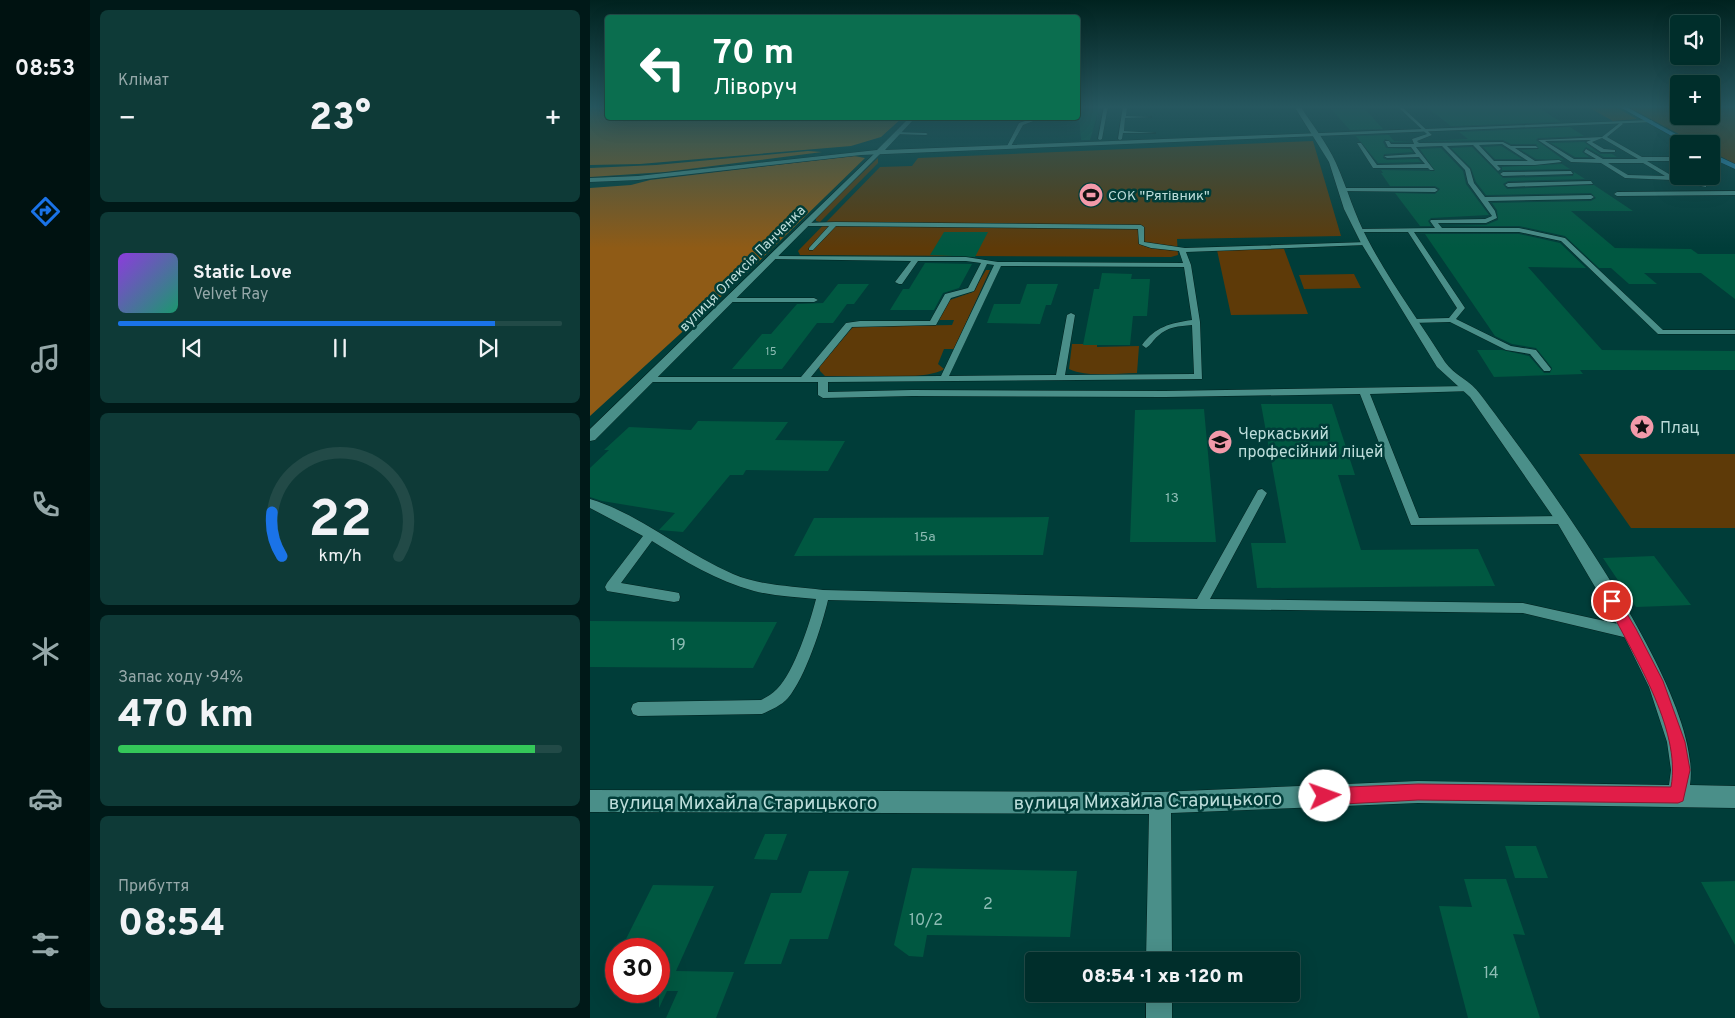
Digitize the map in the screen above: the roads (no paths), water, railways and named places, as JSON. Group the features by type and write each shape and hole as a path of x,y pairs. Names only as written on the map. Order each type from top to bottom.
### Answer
{"main road":[{"path":"1720,161 1735,167"}],"street":[{"path":"590,180 638,178 840,154 859,154"},
{"name":"вулиця Олексія Панченка","path":"590,437 877,154"},
{"path":"1327,154 1332,162 1348,209 1365,243 1414,321 1443,366 1469,389 1564,520 1632,633 1658,686 1677,742 1682,770 1678,795"},
{"name":"вулиця Михайла Старицького","path":"590,801 1160,803 1418,792 1735,797"},
{"path":"1159,952 1160,803"},
{"path":"1159,1002 1159,1018"}],"lane":[{"path":"1366,154 1375,167 1429,166"},
{"path":"1438,229 1433,221 1486,221 1495,217 1485,199 1471,185 1468,170 1452,154"},
{"path":"1484,154 1503,174 1508,185 1513,190"},
{"path":"1522,154 1535,163"},
{"path":"1560,154 1570,160 1602,162 1670,159"},
{"path":"1592,154 1602,162 1631,178 1670,178"},
{"path":"1626,154 1633,155"},
{"path":"1630,154 1670,177"},
{"path":"1387,156 1420,155 1434,171"},
{"path":"1526,156 1549,156"},
{"path":"1493,163 1559,162"},
{"path":"1503,174 1571,173"},
{"path":"1508,185 1591,183"},
{"path":"1700,185 1704,186"},
{"path":"1341,190 1434,190"},
{"path":"1617,194 1735,193"},
{"path":"1485,199 1591,197"},
{"path":"806,224 1141,226 1141,243 1184,250 1365,243"},
{"path":"810,249 835,224"},
{"path":"1409,229 1461,308 1451,320"},
{"path":"1360,230 1519,230 1563,239 1662,332 1735,332"},
{"path":"648,380 1199,377 1196,322 1184,250"},
{"path":"773,258 966,259 998,264 1187,265"},
{"path":"899,282 916,259"},
{"path":"804,379 849,325 860,323 933,323 948,296 971,289 985,262"},
{"path":"944,378 998,264"},
{"path":"730,300 814,300"},
{"path":"1060,378 1071,315"},
{"path":"1414,321 1451,320 1509,348 1533,352 1547,369"},
{"path":"1146,346 1152,336 1166,326 1196,322"},
{"path":"822,378 823,396 912,393 1165,394 1469,389"},
{"path":"1364,391 1415,522 1564,520"},
{"path":"1201,604 1262,493"},
{"path":"590,503 716,570 751,585 823,595 1201,604 1523,608 1632,633"},
{"path":"650,534 612,587 674,597"},
{"path":"638,709 762,707 779,698 786,690 810,634 821,607 823,595"}],"place":[{"name":"СОК \"Рятівник\"","path":"1091,195"},
{"name":"Плац","path":"1642,427"},
{"name":"Черкаський професійний ліцей","path":"1220,442"}]}
